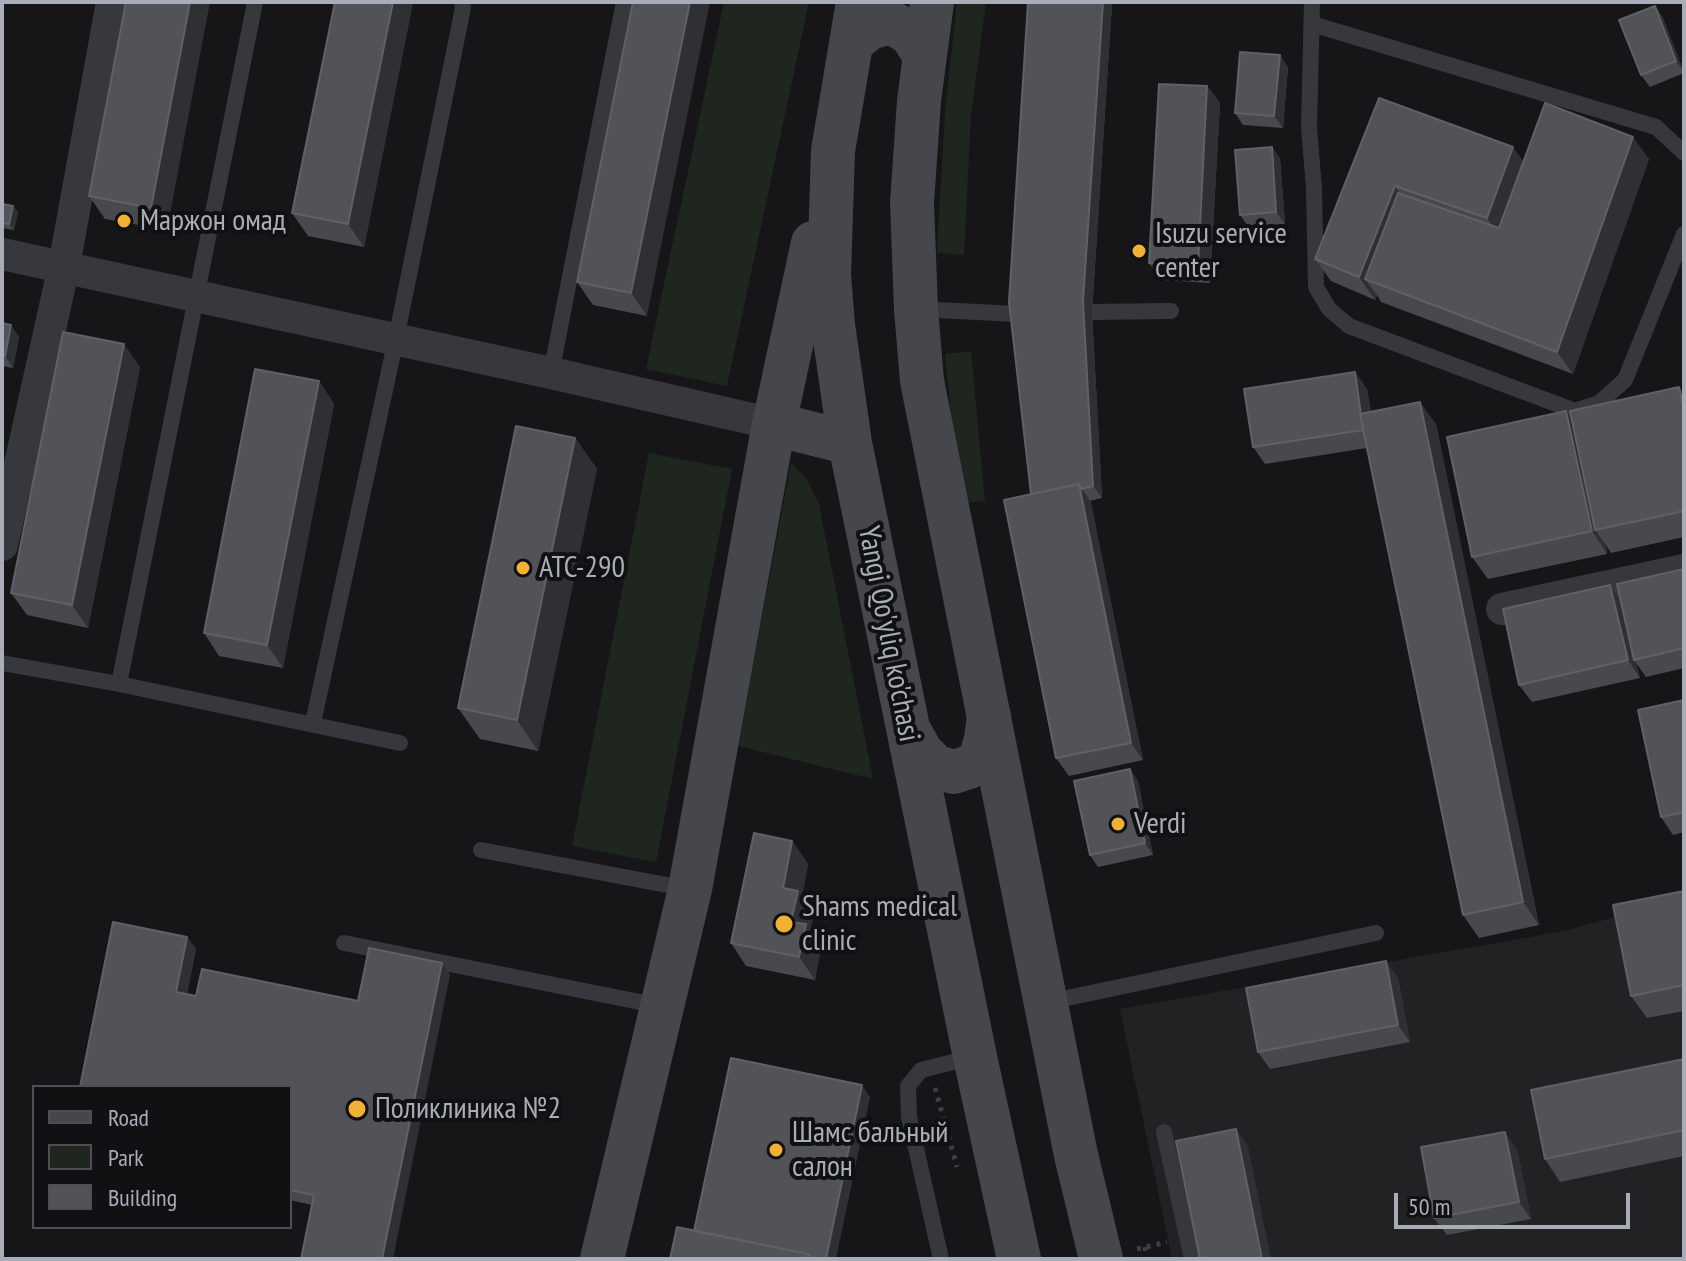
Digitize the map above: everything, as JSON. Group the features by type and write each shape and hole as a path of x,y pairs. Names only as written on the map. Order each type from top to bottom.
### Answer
{"main road":[{"path":"932,2 924,54 912,203 922,381 1076,1155 1115,1255"},
{"path":"854,23 869,28 891,22 911,34 924,54"},
{"name":"Yangi Qo'yliq ko'chasi","path":"854,23 833,151 829,275 833,325 850,443 1019,1259"},
{"path":"602,1259 690,889 774,424 833,151"},
{"path":"774,424 850,443"},
{"path":"907,727 921,752 936,767 954,772 980,760 989,715"}],"street":[{"path":"2,545 64,266 112,2"},
{"path":"2,254 774,424"},
{"path":"1502,609 1684,570"}],"lane":[{"path":"119,684 255,2"},
{"path":"313,723 396,339 462,2"},
{"path":"551,373 624,2"},
{"path":"1312,2 1309,127 1316,287 1329,309 1349,326 1575,411 1599,403 1625,380 1684,234"},
{"path":"1312,24 1656,127 1684,153"},
{"path":"916,309 1017,314"},
{"path":"1092,312 1171,311"},
{"path":"2,663 119,684 400,743"},
{"path":"481,850 690,889"},
{"path":"1046,1002 1376,933"},
{"path":"344,943 662,1007"},
{"path":"941,1259 909,1117 908,1086 921,1070 975,1057"},
{"path":"1164,1132 1192,1259"}],"path":[{"path":"930,1068 958,1171"},
{"path":"1115,1255 1168,1241"},
{"path":"1145,1247 1147,1259"}],"shaded area":[{"path":"1684,898 1684,1259 1172,1259 1120,1009 1564,931"}],"green space":[{"path":"724,2 809,2 727,386 646,369"},
{"path":"957,2 986,2 971,115 964,255 937,253 945,112"},
{"path":"971,351 985,501 960,503 945,354"},
{"path":"649,453 732,469 656,862 572,846"},
{"path":"791,463 806,478 819,504 873,779 738,746"}],"building":[{"path":"126,2 190,2 151,208 89,196"},
{"path":"335,2 393,2 348,224 292,213"},
{"path":"633,2 690,2 631,293 577,282"},
{"path":"1028,2 1103,2 1083,301 1093,486 1082,489 1079,484 1031,494 1009,302"},
{"path":"1655,6 1676,61 1641,75 1619,20"},
{"path":"1240,52 1280,55 1274,116 1235,113"},
{"path":"1159,84 1207,86 1198,266 1149,263"},
{"path":"1379,98 1513,147 1487,218 1395,186 1359,277 1315,259"},
{"path":"1545,103 1633,137 1557,352 1365,279 1398,193 1499,228"},
{"path":"1272,147 1276,212 1240,215 1235,150"},
{"path":"2,204 13,206 9,224 2,223"},
{"path":"2,323 11,325 5,356 2,356"},
{"path":"63,332 124,344 72,605 11,593"},
{"path":"255,369 319,381 267,645 204,633"},
{"path":"1355,372 1363,430 1253,447 1244,389"},
{"path":"1679,387 1684,410 1684,511 1595,530 1570,411"},
{"path":"1420,402 1523,902 1463,915 1360,414"},
{"path":"1566,411 1592,531 1472,557 1447,437"},
{"path":"516,426 575,438 517,720 458,708"},
{"path":"1079,484 1131,743 1056,758 1004,500"},
{"path":"1684,569 1684,648 1634,660 1617,584"},
{"path":"1610,585 1628,660 1519,685 1503,609"},
{"path":"1684,700 1684,812 1661,817 1638,710"},
{"name":"Verdi","path":"1130,769 1145,843 1090,855 1074,781"},
{"path":"754,833 792,841 783,888 798,891 791,922 806,924 799,957 731,943"},
{"path":"1684,891 1684,985 1631,996 1613,905"},
{"name":"Поликлиника №2","path":"113,922 187,937 176,992 196,996 202,969 358,1001 369,948 442,963 382,1259 301,1259 314,1195 292,1190 292,1085 80,1085"},
{"path":"1386,961 1398,1025 1258,1052 1246,988"},
{"path":"731,1058 862,1085 826,1259 813,1259 809,1254 694,1231"},
{"path":"1684,1059 1684,1130 1545,1159 1531,1090"},
{"path":"1236,1129 1262,1259 1200,1259 1176,1141"},
{"path":"1505,1132 1519,1202 1434,1218 1421,1147"},
{"path":"677,1227 809,1254 808,1259 670,1259"}],"place":[{"name":"Маржон омад","path":"124,221"},
{"name":"Isuzu service center","path":"1139,251"},
{"name":"ATC-290","path":"523,568"},
{"name":"Verdi","path":"1118,824"},
{"name":"Shams medical clinic","path":"784,924"},
{"name":"Поликлиника №2","path":"357,1109"},
{"name":"Шамс бальный салон","path":"776,1150"}]}
